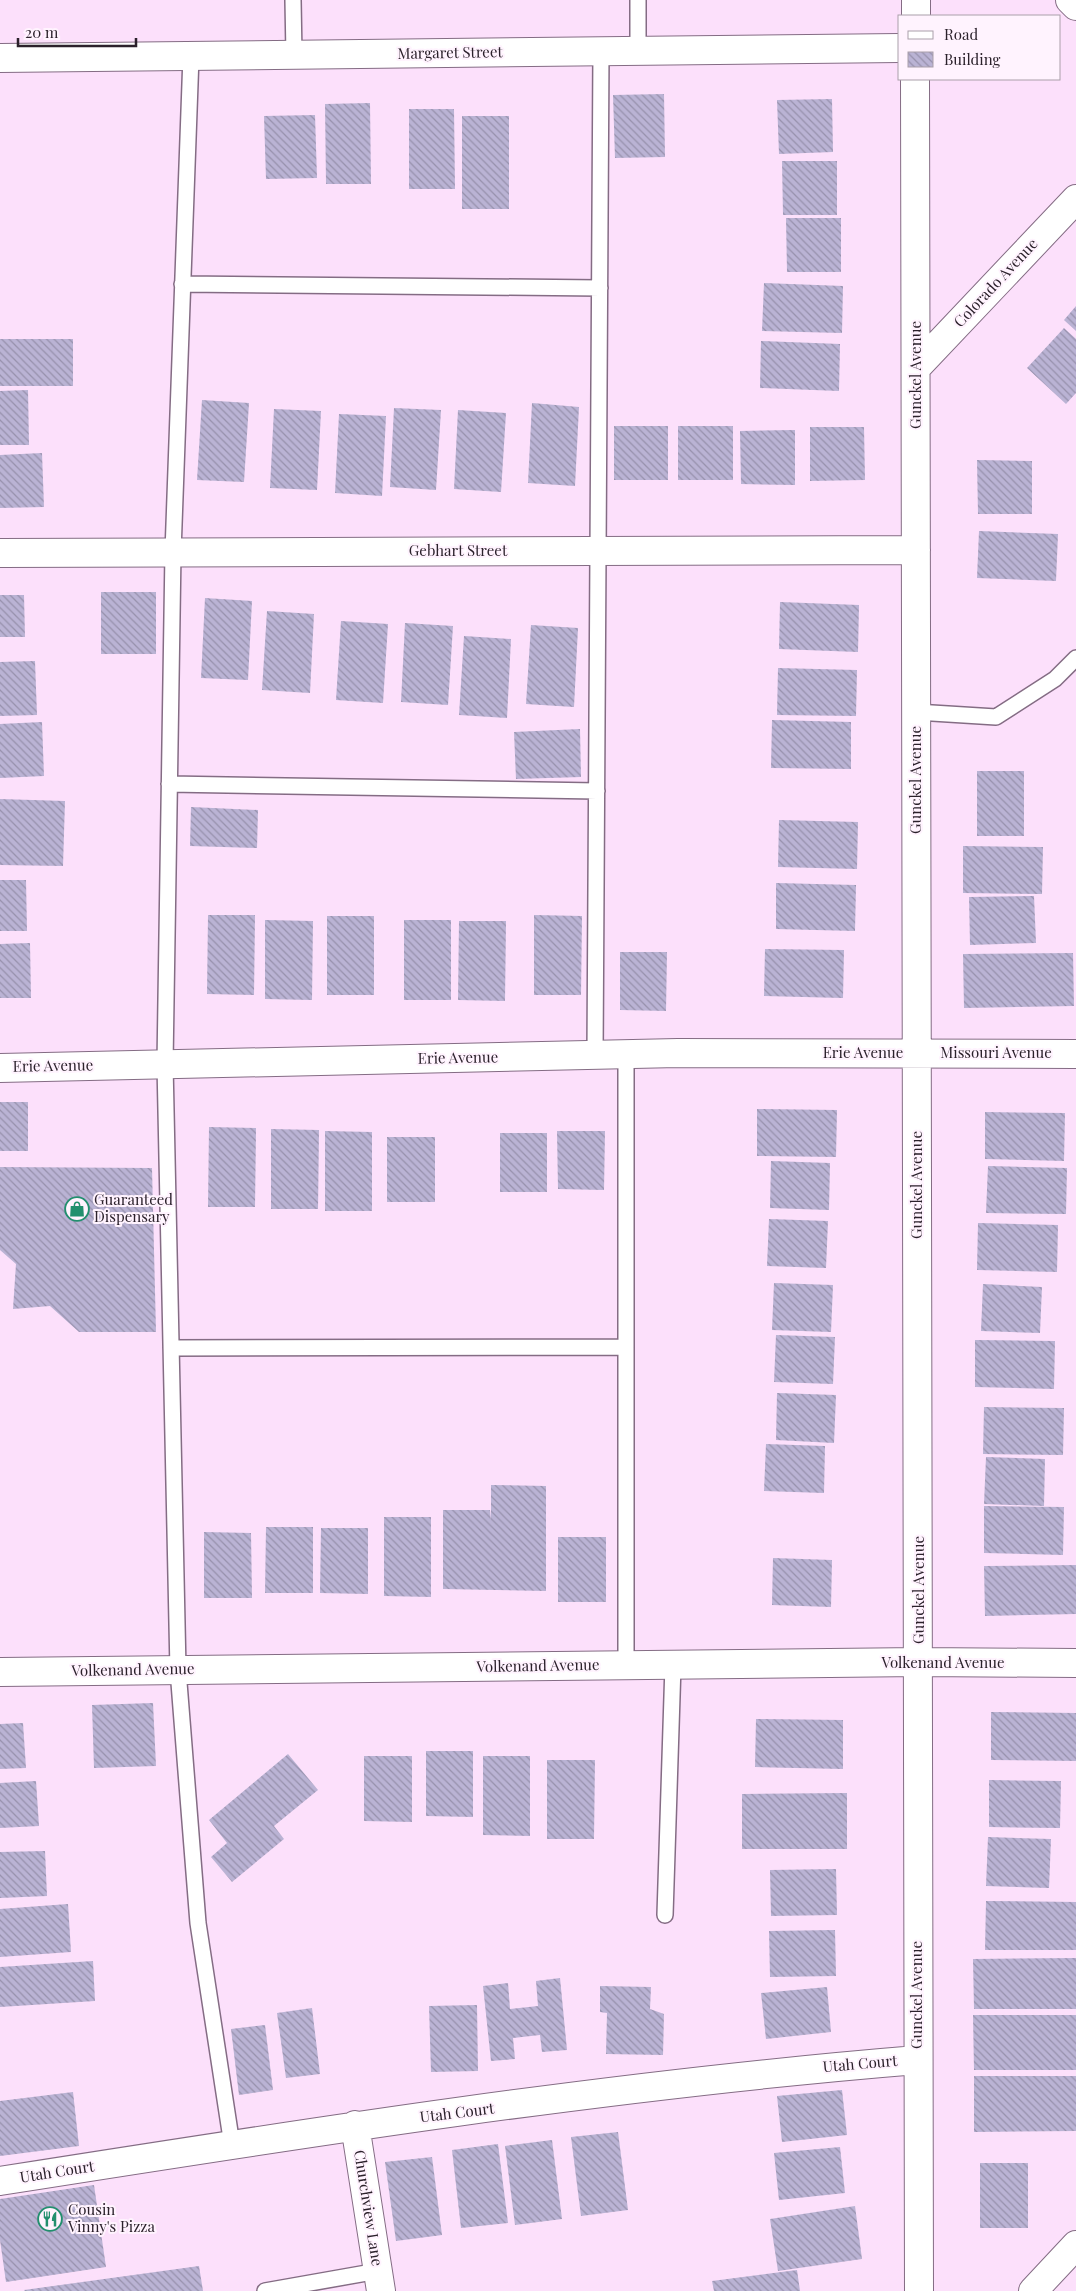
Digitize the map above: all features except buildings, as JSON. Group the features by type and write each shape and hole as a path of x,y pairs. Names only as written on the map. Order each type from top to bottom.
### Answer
{"street":[{"path":"916,0 916,15"},
{"path":"1070,0 1076,6"},
{"name":"Margaret Street","path":"0,58 898,48"},
{"name":"Gunckel Avenue","path":"915,80 919,1662 916,1707 919,2291"},
{"name":"Colorado Avenue","path":"917,367 1076,199"},
{"name":"Gebhart Street","path":"0,553 916,550"},
{"name":"Missouri Avenue","path":"917,1053 1076,1054"},
{"name":"Erie Avenue","path":"0,1068 626,1054 917,1053"},
{"name":"Volkenand Avenue","path":"0,1672 919,1662 1076,1663"},
{"name":"Utah Court","path":"0,2181 355,2126 801,2069 917,2060"},
{"name":"Churchview Lane","path":"355,2126 379,2281"},
{"path":"1033,2291 1076,2245"}],"lane":[{"path":"293,0 294,55"},
{"path":"638,0 638,51"},
{"path":"595,1055 601,51"},
{"path":"191,56 172,552 165,1064 178,1670 198,1923 232,2145"},
{"path":"182,284 600,288"},
{"path":"916,712 996,717 1055,679 1076,658"},
{"path":"169,784 597,792"},
{"path":"626,1054 626,1665"},
{"path":"171,1348 626,1347"},
{"path":"666,1915 673,1665"},
{"path":"265,2291 379,2281"}],"place":[{"name":"Guaranteed Dispensary","path":"77,1209"},
{"name":"Cousin Vinny's Pizza","path":"50,2219"}]}
